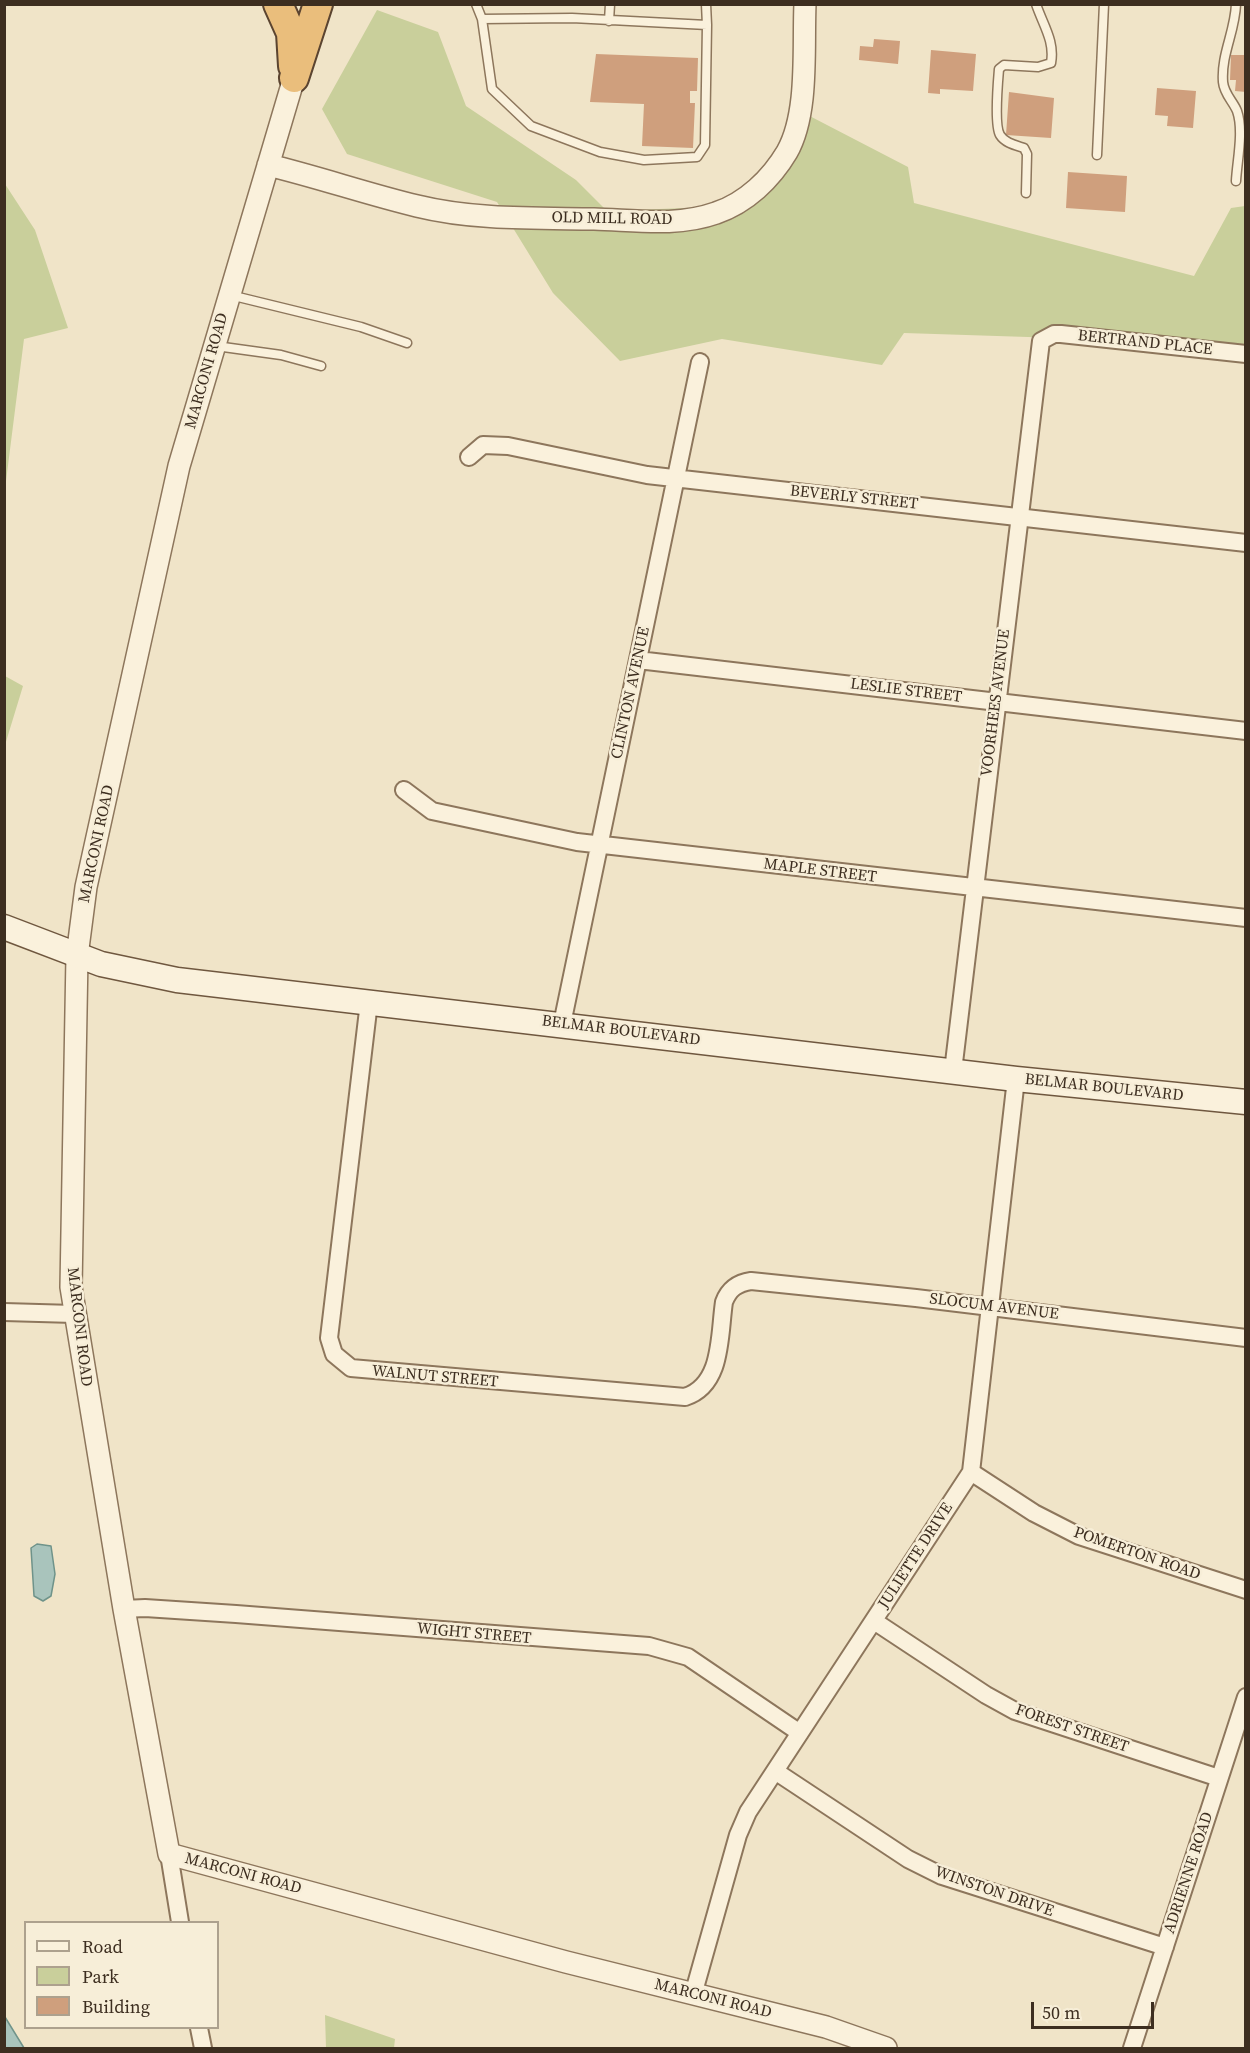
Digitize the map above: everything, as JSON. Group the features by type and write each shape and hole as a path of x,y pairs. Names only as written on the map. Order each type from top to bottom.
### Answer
{"highway":[{"path":"278,4 291,33 294,78"},
{"path":"294,78 318,4"}],"main road":[{"name":"BELMAR BOULEVARD","path":"4,927 77,956 146,975 1016,1079 1245,1102"}],"street":[{"name":"OLD MILL ROAD","path":"268,165 418,207 466,215 676,221 717,213 744,199 765,182 788,151 798,120 801,101 805,4"},
{"name":"MARCONI ROAD","path":"294,78 214,345 169,509 86,887 77,956 70,1263 74,1314 124,1609 169,1854 693,1995 826,2027 886,2049"},
{"name":"BERTRAND PLACE","path":"1044,337 1061,334 1245,354"},
{"name":"VOORHEES AVENUE","path":"953,1071 1038,348 1044,337"},
{"name":"CLINTON AVENUE","path":"562,1024 700,362"},
{"name":"BEVERLY STREET","path":"470,457 483,445 508,446 675,479 1245,543"},
{"name":"LESLIE STREET","path":"638,660 1245,731"},
{"name":"MAPLE STREET","path":"404,790 432,811 598,845 1245,918"},
{"name":"WALNUT STREET","path":"369,1002 329,1338 334,1354 342,1362 362,1371 685,1397 701,1390 713,1373 724,1302 733,1288 743,1282"},
{"name":"JULIETTE DRIVE","path":"693,1995 738,1835 748,1812 971,1472 1016,1079"},
{"name":"SLOCUM AVENUE","path":"743,1282 751,1281 990,1307 1245,1338"},
{"path":"4,1312 74,1314"},
{"name":"POMERTON ROAD","path":"971,1472 1034,1513 1079,1536 1245,1590"},
{"name":"WIGHT STREET","path":"124,1609 145,1608 236,1614 659,1648 698,1662 800,1733"},
{"name":"FOREST STREET","path":"874,1621 986,1695 1015,1711 1219,1778"},
{"name":"ADRIENNE ROAD","path":"1132,2049 1245,1697"},
{"name":"WINSTON DRIVE","path":"775,1771 908,1859 942,1876 1165,1947"},
{"path":"169,1854 180,1921"},
{"path":"199,2029 202,2049"}],"lane":[{"path":"476,4 482,19 492,89 531,126 600,152 644,160 697,158 705,145 706,4"},
{"path":"609,21 610,4"},
{"path":"1026,193 1024,148 1005,141 998,133 998,80 999,69 1004,65 1038,67 1051,63 1053,52 1048,32 1036,4"},
{"path":"1097,155 1104,4"},
{"path":"1236,4 1233,31 1224,59 1223,85 1237,111 1239,124 1236,181"},
{"path":"482,19 572,18 707,25"},
{"path":"230,295 360,327 407,343"},
{"path":"214,345 281,355 321,366"}],"green space":[{"path":"377,10 438,32 466,106 576,180 607,211 738,206 800,111 908,167 914,203 1194,276 1231,208 1245,206 1245,344 904,333 882,365 722,339 620,361 553,293 497,202 347,154 322,109"},
{"path":"5,184 35,230 68,328 24,339 5,489"},
{"path":"5,676 23,686 5,745"},
{"path":"325,2015 395,2039 394,2048 326,2048"}],"water":[{"path":"37,1544 51,1546 55,1574 51,1596 43,1601 34,1596 31,1548"},
{"path":"5,2017 24,2048 5,2048"}],"building":[{"path":"874,39 900,41 898,64 859,60 860,46 873,47"},
{"path":"931,50 976,54 973,91 940,89 940,94 928,93"},
{"path":"596,54 698,58 697,91 690,91 690,103 695,103 693,148 642,146 644,104 590,102"},
{"path":"1231,55 1246,55 1246,92 1235,91 1236,80 1230,80"},
{"path":"1157,88 1196,91 1193,128 1167,126 1168,116 1155,115"},
{"path":"1009,92 1054,98 1051,138 1006,135"},
{"path":"1068,172 1127,176 1125,212 1066,208"}]}
